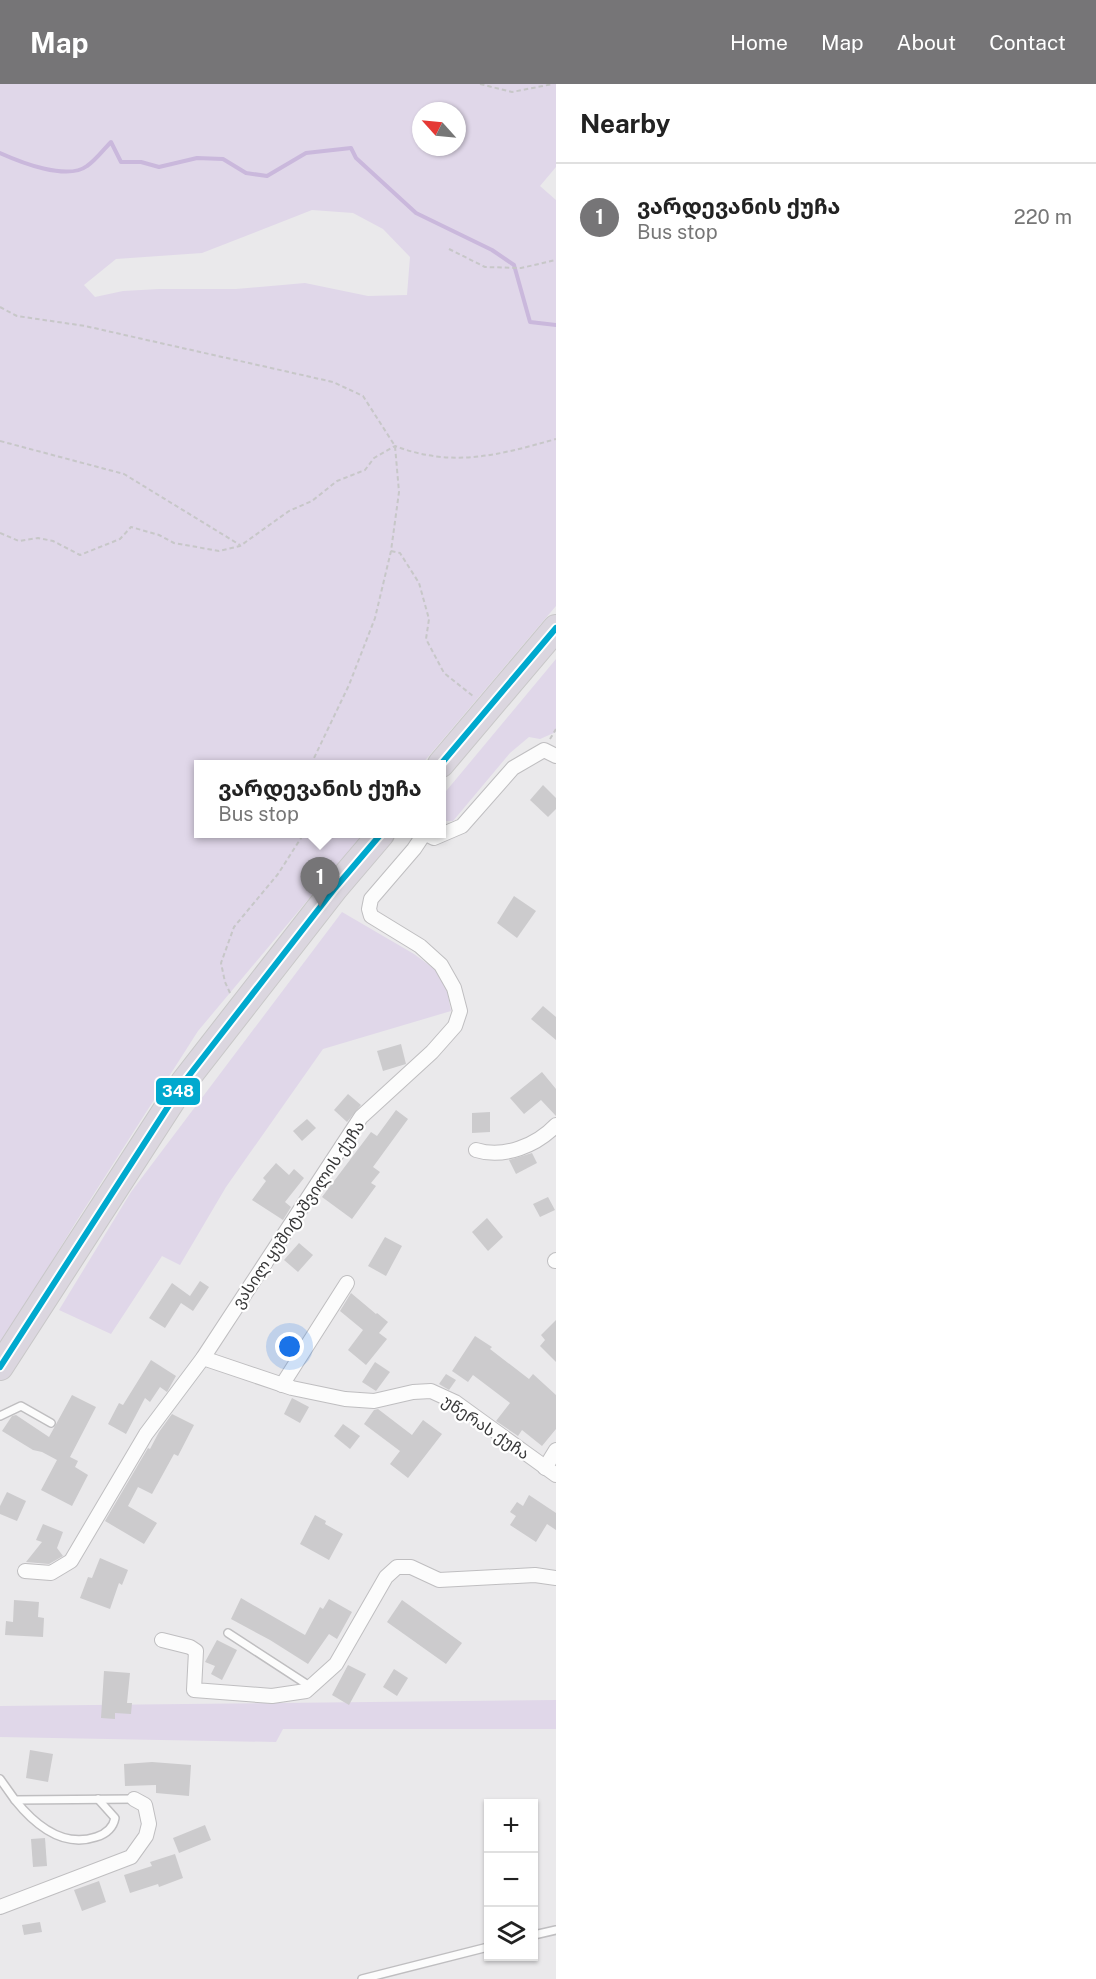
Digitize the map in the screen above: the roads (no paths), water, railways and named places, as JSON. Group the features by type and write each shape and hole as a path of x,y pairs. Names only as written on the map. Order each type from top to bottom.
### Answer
{"highway":[{"path":"445,760 556,628"},
{"path":"0,1367 184,1082 378,838"}],"street":[{"path":"446,833 462,826 513,768 544,750 556,756"},
{"name":"ვასილ ყუშიტაშვილის ქუჩა","path":"26,1571 51,1573 71,1561 146,1434 202,1358 361,1117 432,1052 455,1026 460,1011 454,988 441,965 420,946 371,916 369,909 371,899 422,838"},
{"path":"476,1150 493,1154 518,1149 545,1136 556,1125"},
{"path":"282,1385 347,1283"},
{"name":"უწერას ქუჩა","path":"202,1358 282,1385 345,1399 374,1401 412,1392 431,1391 454,1402 551,1472"},
{"path":"551,1472 556,1450"},
{"path":"162,1640 190,1647 195,1651 194,1690 272,1696 306,1691 336,1664 386,1577 397,1567 411,1567 439,1580 535,1575 556,1578"},
{"path":"0,1907 130,1857 146,1836 149,1824 145,1805 134,1798"}],"lane":[{"path":"0,1416 21,1406 51,1423"},
{"path":"228,1633 311,1687"},
{"path":"0,1779 15,1800 37,1823 49,1832 70,1840 91,1839 103,1835 113,1825 115,1818 98,1799"},
{"path":"15,1800 134,1798"},
{"path":"538,1934 556,1930"},
{"path":"363,1979 484,1948"}],"waterway":[{"path":"0,153 44,168 68,172 87,166 111,142 121,162 141,162 159,167 197,158 223,159 246,173 267,176 306,153 351,148 356,158 416,213 492,250 514,265 530,322 556,325"}],"place":[{"name":"ვარდევანის ქუჩა","path":"320,907"}]}
